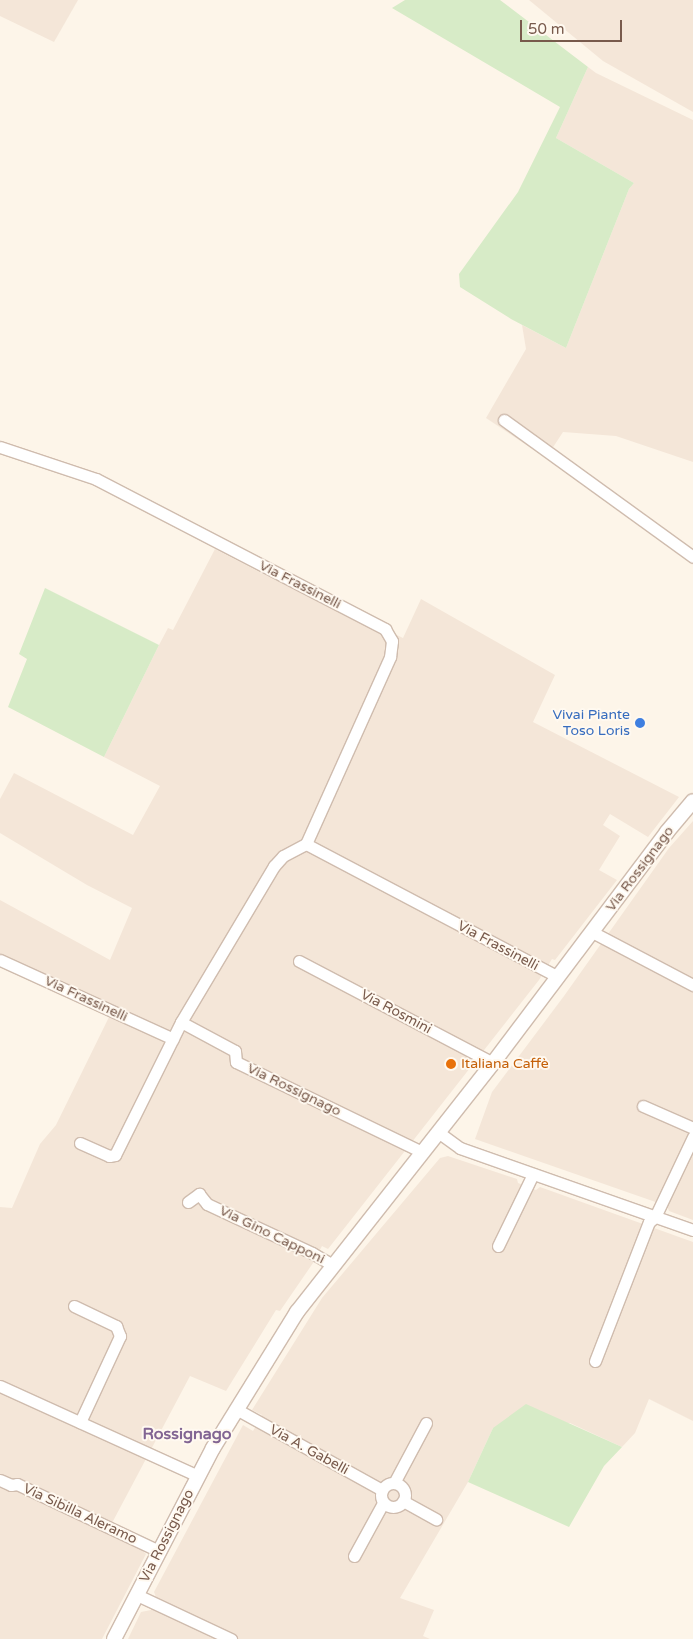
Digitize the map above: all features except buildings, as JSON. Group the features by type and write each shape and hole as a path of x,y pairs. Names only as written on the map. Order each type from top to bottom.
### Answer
{"street":[{"path":"504,420 693,557"},
{"name":"Via Frassinelli","path":"0,447 96,479 385,628 392,641 390,657 306,844 558,977"},
{"name":"Via Rossignago","path":"114,1639 198,1476 236,1410 297,1312 332,1265 493,1063 667,832 693,801"},
{"path":"80,1143 109,1156 115,1155 181,1022 274,866 283,856 306,844"},
{"path":"592,932 693,985"},
{"name":"Via Frassinelli","path":"0,960 173,1039"},
{"name":"Via Rosmini","path":"299,961 493,1063"},
{"name":"Via Rossignago","path":"181,1022 235,1051 236,1062 422,1152"},
{"path":"643,1106 693,1128"},
{"path":"438,1132 460,1148 693,1230"},
{"path":"595,1361 649,1222 655,1217 693,1137"},
{"path":"498,1246 533,1174"},
{"name":"Via Gino Capponi","path":"188,1202 199,1194 208,1204 312,1253 332,1265"},
{"path":"74,1306 116,1326 120,1336 80,1422"},
{"name":"Via Rossignago","path":"0,1386 198,1476"},
{"name":"Via A. Gabelli","path":"236,1410 382,1490"},
{"path":"394,1483 426,1423"},
{"name":"Via Sibilla Aleramo","path":"0,1480 11,1485 17,1484 159,1551"},
{"path":"394,1483 402,1487 404,1501 392,1508 383,1503 380,1494 389,1484 394,1483"},
{"path":"404,1501 436,1519"},
{"path":"354,1556 383,1503"},
{"name":"Via Rossignago","path":"137,1595 232,1639"}],"shaded area":[{"path":"0,0 78,0 54,42 0,16"},
{"path":"529,0 693,0 693,112 603,61"},
{"path":"588,67 596,73 693,120 693,462 616,436 563,432 546,458 486,418 526,349 522,325 566,348 629,189 634,183 556,138"},
{"path":"215,549 277,581 279,577 403,638 421,599 555,675 533,722 679,797 648,837 610,814 603,825 620,836 599,870 617,880 555,960 552,959 539,980 328,1249 322,1246 313,1263 280,1311 276,1310 226,1391 190,1376 112,1523 146,1554 102,1639 0,1639 0,1207 12,1208 40,1144 56,1125 110,1015 0,964 0,900 110,960 132,908 87,885 0,833 0,799 14,773 133,835 160,786 104,757 168,628 173,630"},
{"path":"693,821 693,1220 669,1211 667,1206 475,1139 492,1092 564,996 669,848"},
{"path":"448,1156 517,1179 518,1183 536,1190 540,1187 693,1242 693,1421 649,1399 635,1433 622,1447 570,1423 493,1428 468,1482 400,1598 434,1610 423,1636 430,1639 128,1639 141,1612 151,1610 156,1597 154,1592 243,1425 253,1431 262,1415 252,1410 322,1298 440,1158"}],"green space":[{"path":"405,0 500,0 588,67 556,138 634,183 629,189 566,348 511,319 460,287 459,274 518,192 560,107 392,8"},
{"path":"45,588 159,645 104,757 8,707 27,659 19,654"},
{"path":"526,1404 622,1447 604,1466 569,1527 468,1482 493,1428"}],"place":[{"name":"Vivai Piante Toso Loris","path":"640,723"},
{"name":"Italiana Caffè","path":"451,1064"}],"district":[{"name":"Rossignago","path":"187,1434"}]}
